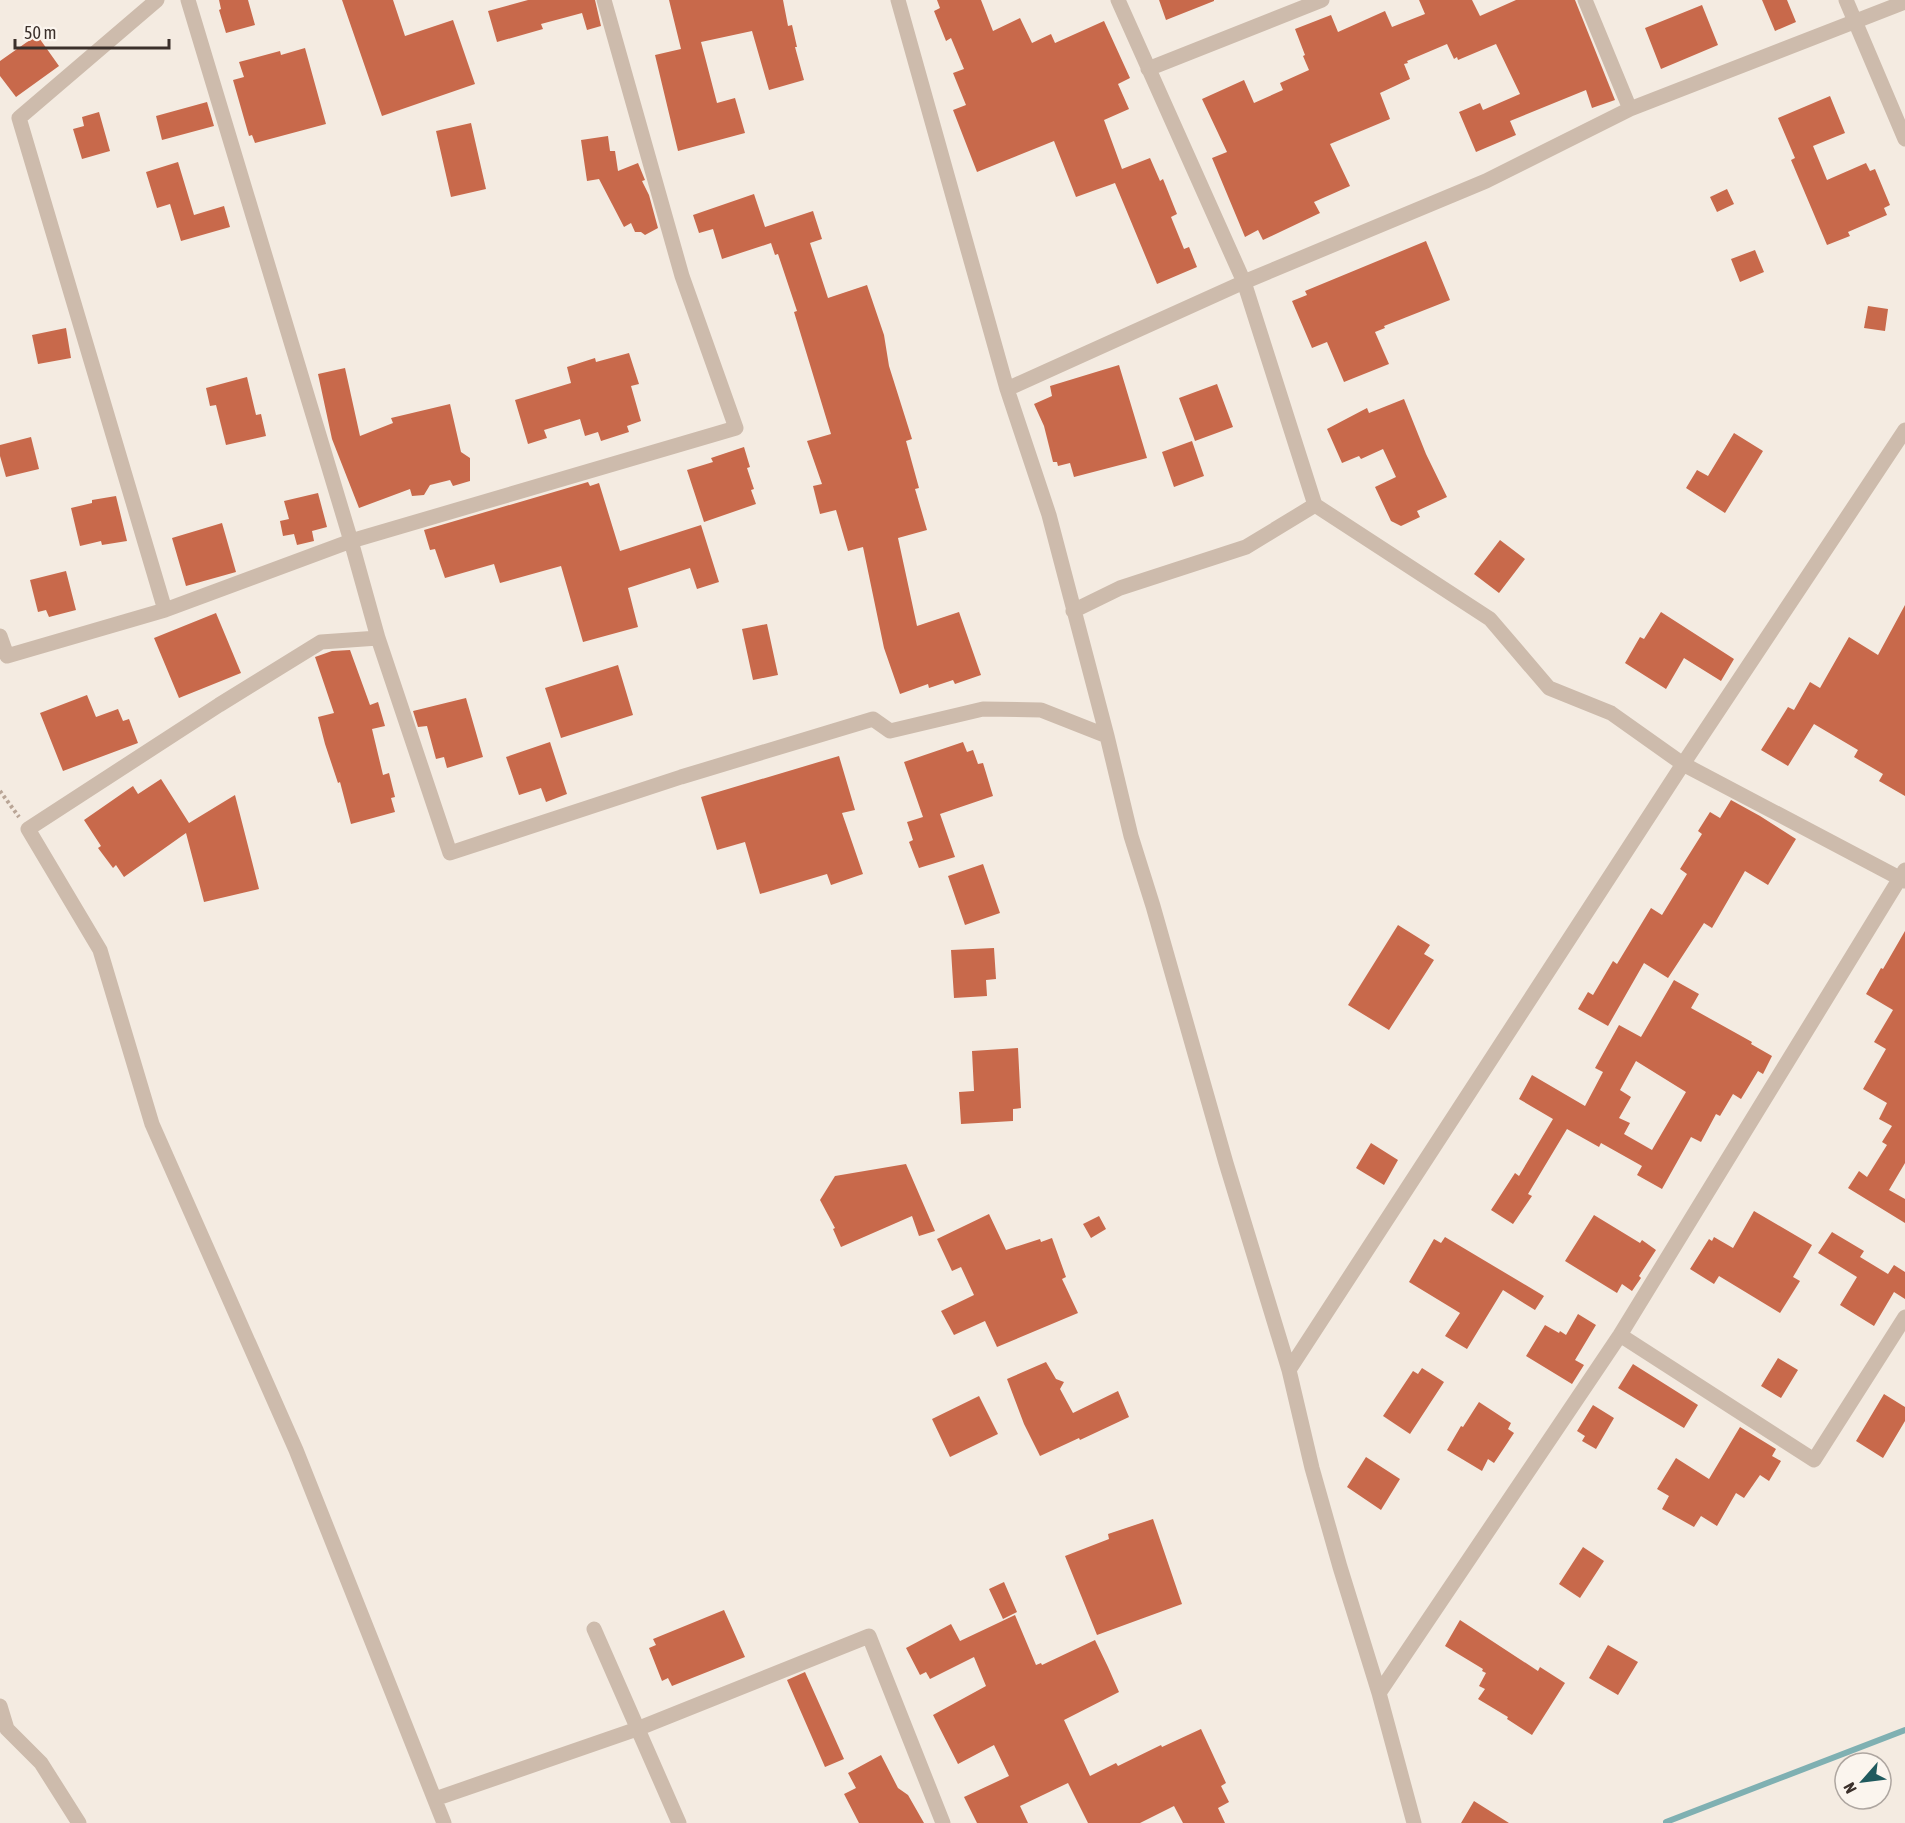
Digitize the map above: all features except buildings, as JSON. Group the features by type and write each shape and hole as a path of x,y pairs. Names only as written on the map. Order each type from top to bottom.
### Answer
{"street":[{"path":"157,0 19,118 165,610"},
{"path":"188,0 351,541 378,638 450,853 681,777 873,719 890,731 983,709 1041,710 1107,736"},
{"path":"0,636 7,656 165,610 351,541 736,428 682,276 604,0"},
{"path":"897,0 1007,389 1049,515 1131,836 1289,1370 1312,1468 1379,1693 1414,1823"},
{"path":"1118,0 1244,282 1315,504 1490,619 1550,688 1611,713 1683,764 1904,876 1620,1335 1379,1693"},
{"path":"1148,69 1322,0"},
{"path":"1585,0 1630,109"},
{"path":"1846,0 1905,139"},
{"path":"1007,389 1244,282 1486,181 1630,109 1905,2"},
{"path":"1289,1370 1683,764 1905,430"},
{"path":"1073,611 1120,588 1246,547 1315,504"},
{"path":"378,638 321,642 219,705 28,830 100,950 152,1124 296,1450 444,1823"},
{"path":"1620,1335 1814,1460 1905,1317"},
{"path":"594,1629 679,1823"},
{"path":"435,1799 638,1729 869,1636 943,1823"},
{"path":"0,1706 7,1729 41,1763 79,1823"}],"path":[{"path":"0,791 28,830"}],"waterway":[{"path":"1666,1822 1905,1730"}]}
